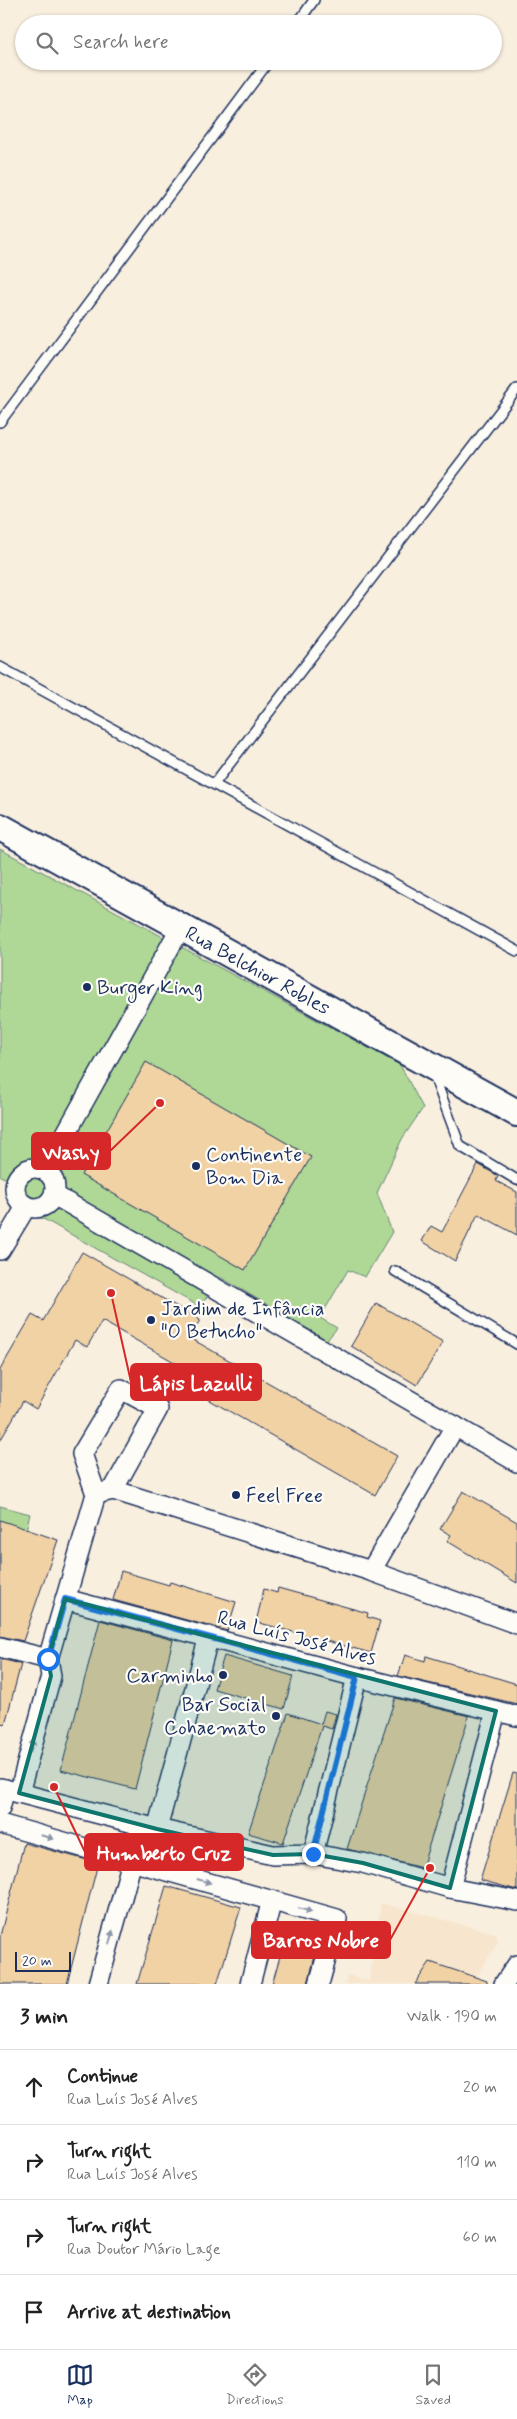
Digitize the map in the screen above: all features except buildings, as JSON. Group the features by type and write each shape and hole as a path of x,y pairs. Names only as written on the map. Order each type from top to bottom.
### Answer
{"main road":[{"name":"Rua Belchior Robles","path":"0,827 517,1113"}],"street":[{"path":"45,1171 182,927"},
{"path":"38,1169 45,1171 54,1181 54,1195 45,1206 26,1207 20,1203 15,1191 17,1179 26,1170 38,1169"},
{"path":"54,1195 517,1462"},
{"path":"0,1250 26,1207"},
{"path":"0,1808 51,1676 48,1659 65,1599 104,1492 158,1409 121,1389 82,1454 104,1492 371,1571 517,1624"},
{"path":"371,1571 455,1426"},
{"name":"Rua Luís José Alves","path":"65,1599 357,1677 517,1716"},
{"path":"98,1984 132,1860 149,1827 209,1636"},
{"path":"0,1646 48,1659"},
{"path":"313,1854 357,1677"},
{"path":"450,1888 496,1711"},
{"path":"8,1790 149,1827 273,1854 313,1854 363,1863 450,1888 517,1901"},
{"path":"0,1824 337,1919 319,1984"},
{"path":"250,1984 272,1900"},
{"path":"504,1984 517,1965"}],"lane":[{"path":"303,15 314,0"},
{"path":"0,422 262,70"},
{"path":"214,784 517,389"},
{"path":"0,666 517,951"},
{"path":"430,1064 460,1146 517,1180"},
{"path":"395,1271 517,1344"}],"highlighted area":[{"path":"65,1599 496,1711 450,1888 363,1863 313,1854 273,1855 157,1829 19,1793 51,1676 48,1659"}],"shaded area":[{"path":"381,1903 495,1933 498,1939 497,1944 472,1984 345,1984 348,1975 369,1981"}],"green space":[{"path":"0,849 400,1065 423,1108 402,1139 377,1193 392,1232 365,1277 348,1270 320,1318 337,1328 327,1340 220,1277 200,1307 40,1217 12,1181 0,1176"},
{"path":"0,1506 30,1514 2,1625 0,1625"}],"place":[{"name":"Burger King","path":"87,987"},
{"name":"Washy","path":"160,1103"},
{"name":"Continente Bom Dia","path":"196,1166"},
{"name":"Lápis Lazulli","path":"111,1293"},
{"name":"Jardim de Infância \"O Betucho\"","path":"151,1320"},
{"name":"Feel Free","path":"236,1495"},
{"name":"Carminho","path":"223,1675"},
{"name":"Bar Social Cohaemato","path":"276,1716"},
{"name":"Humberto Cruz","path":"54,1787"},
{"name":"Barros Nobre","path":"430,1868"}],"route":[{"path":"48,1659 65,1599 357,1677 313,1854"}]}
